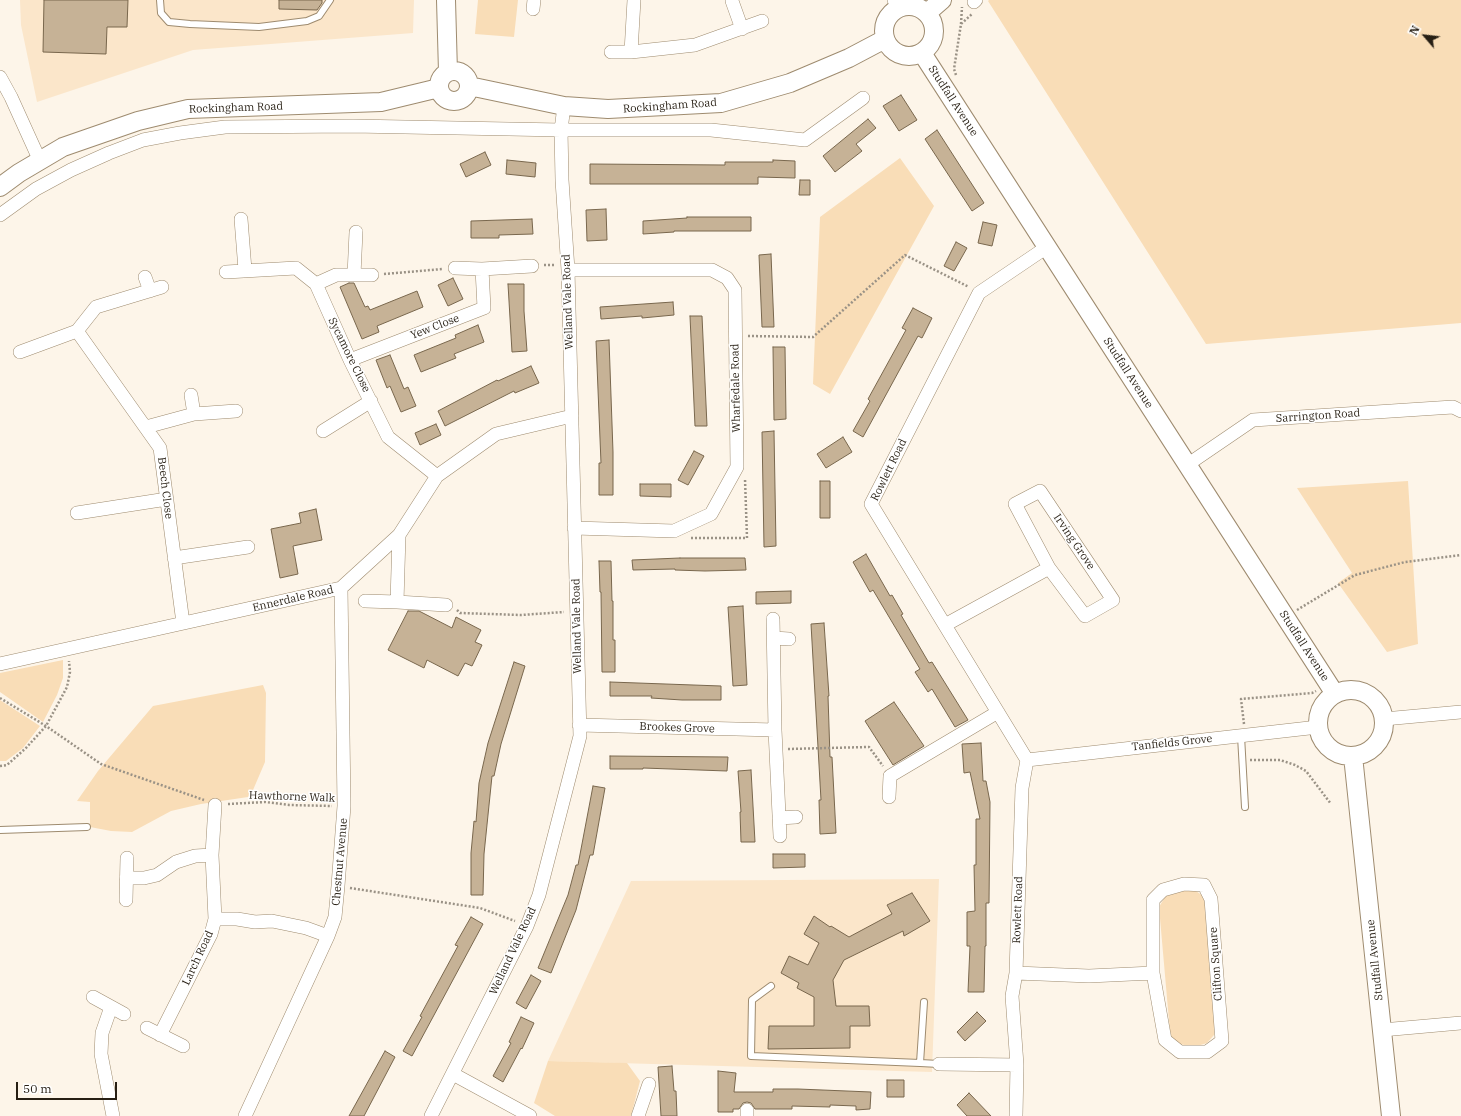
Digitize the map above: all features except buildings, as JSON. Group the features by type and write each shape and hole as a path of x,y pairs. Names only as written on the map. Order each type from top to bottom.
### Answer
{"street":[{"path":"446,0 448,72"},
{"path":"632,52 634,0"},
{"path":"927,13 942,0"},
{"path":"732,1 742,29"},
{"path":"897,4 916,7 927,13 932,20 934,29 933,38 930,46 922,53 914,56 905,56 897,53 890,48 885,39 884,31 886,22 897,4"},
{"path":"611,52 632,52 695,45 762,21"},
{"name":"Rockingham Road","path":"470,86 564,106 608,110 721,103 790,83 849,58 885,39"},
{"name":"Studfall Avenue","path":"922,53 1332,689"},
{"path":"453,71 467,77 470,86 466,96 462,99 454,101 444,98 439,88 441,78 448,72 453,71"},
{"path":"0,77 11,97 40,161"},
{"name":"Rockingham Road","path":"0,186 63,147 138,121 188,109 381,102 439,88"},
{"path":"0,215 36,190 77,167 143,140 180,133 225,127 353,126 561,130 711,130 805,140 864,98"},
{"name":"Welland Vale Road","path":"431,1116 527,926 541,888 580,736 568,267 562,180 561,130 564,106"},
{"path":"241,219 245,270"},
{"path":"354,275 356,232"},
{"name":"Rowlett Road","path":"1016,1116 1017,1065 1012,996 1016,973 1022,788 1027,760 871,504 979,293 1047,247"},
{"path":"455,268 482,269 532,266"},
{"name":"Wharfedale Road","path":"568,267 712,270 727,278 735,290 737,467 711,514 674,531 574,528"},
{"name":"Sycamore Close","path":"226,272 296,268 316,284 350,360 372,401 388,437 437,476"},
{"name":"Yew Close","path":"350,360 484,308 482,269"},
{"path":"316,284 336,275 372,275"},
{"path":"20,352 77,331 96,308 156,289 145,277"},
{"name":"Beech Close","path":"77,331 160,448 183,624"},
{"path":"191,395 194,414"},
{"path":"323,430 372,401"},
{"name":"Sarrington Road","path":"1187,465 1254,420 1453,406 1461,411"},
{"path":"146,427 194,414 236,411"},
{"name":"Ennerdale Road","path":"0,664 341,588 399,536 437,476 496,434 572,416"},
{"name":"Irving Grove","path":"1040,491 1113,600 1085,616 1049,568 1015,504 1040,491"},
{"path":"77,513 167,499"},
{"path":"397,602 399,536"},
{"path":"174,558 248,547"},
{"path":"945,625 1049,568"},
{"name":"Chestnut Avenue","path":"245,1116 328,936 335,917 344,806 341,588"},
{"path":"365,601 446,605"},
{"path":"773,619 775,730 780,836"},
{"path":"774,638 789,639"},
{"name":"Studfall Avenue","path":"1332,689 1356,690 1366,693 1375,700 1381,708 1384,719"},
{"name":"Studfall Avenue","path":"1318,727 1318,717 1321,708 1332,689"},
{"path":"889,797 890,776 998,712"},
{"path":"1318,727 1321,737 1326,745 1343,755 1353,756 1372,748 1379,740 1383,730 1384,719 1461,712"},
{"name":"Brookes Grove","path":"579,725 775,730"},
{"name":"Tanfields Grove","path":"1027,760 1318,727"},
{"name":"Studfall Avenue","path":"1353,756 1391,1116"},
{"path":"214,919 212,855 215,805"},
{"path":"779,818 796,817"},
{"path":"126,878 144,878 157,875 176,862 195,856 212,855"},
{"path":"126,900 127,858"},
{"name":"Clifton Square","path":"1184,884 1204,885 1211,899 1222,1041 1207,1052 1180,1052 1165,1040 1153,973 1154,900 1163,890 1184,884"},
{"name":"Larch Road","path":"160,1035 211,934 214,919 278,922 306,928 328,936"},
{"path":"1016,973 1089,976 1153,973"},
{"path":"92,997 124,1014"},
{"path":"111,1007 102,1033 101,1054 113,1116"},
{"path":"1382,1030 1461,1023"},
{"path":"147,1028 184,1046"},
{"path":"939,1064 1017,1065"},
{"path":"453,1074 530,1116"},
{"path":"638,1116 649,1084"}],"lane":[{"path":"160,0 161,13 169,22 259,27 307,21 319,16 330,0"},
{"path":"1243,736 1242,761 1245,806"},
{"path":"0,830 87,827"},
{"path":"771,986 752,1000 751,1056 939,1064"},
{"path":"920,1063 924,1002"}],"path":[{"path":"961,24 973,12 971,3"},
{"path":"946,91 957,80 954,69 961,24 971,3"},
{"path":"736,336 813,337 905,255 979,293"},
{"path":"532,266 568,267"},
{"path":"372,275 455,268"},
{"path":"674,531 684,538 747,538 745,478 737,467"},
{"path":"1285,617 1355,575 1404,562 1461,556"},
{"path":"446,605 454,608 460,613 521,615 576,611"},
{"path":"0,766 7,765 26,748 46,726 67,687 70,672 69,659 66,650"},
{"path":"1243,736 1241,699 1312,693 1332,689"},
{"path":"0,698 46,726 101,764 215,805"},
{"path":"776,749 869,747 890,776"},
{"path":"1242,761 1265,759 1280,760 1295,765 1306,771 1331,804"},
{"name":"Hawthorne Walk","path":"215,805 265,802 289,805 344,806"},
{"path":"338,886 480,908 527,926"}],"shaded area":[{"path":"20,0 414,0 413,33 193,50 37,102 21,25"},
{"path":"478,0 518,0 514,37 475,34"},
{"path":"1461,0 1461,323 1206,344 988,1"},
{"path":"900,158 934,206 830,394 813,384 820,217"},
{"path":"1408,481 1418,644 1387,652 1338,583 1352,573 1297,488"},
{"path":"63,660 63,678 57,695 43,722 0,692 0,673"},
{"path":"263,685 266,693 265,762 253,790 248,797 201,804 171,811 132,832 111,831 90,827 90,802 77,801 98,771 153,706"},
{"path":"0,700 40,726 23,748 6,761 0,761"},
{"path":"939,879 932,1072 548,1061 631,881"},
{"path":"1176,890 1196,891 1203,896 1206,904 1216,1025 1214,1035 1207,1043 1194,1047 1180,1044 1172,1038 1170,1032 1159,907 1165,897"},
{"path":"548,1061 627,1063 640,1081 631,1116 555,1116 534,1103"}]}
